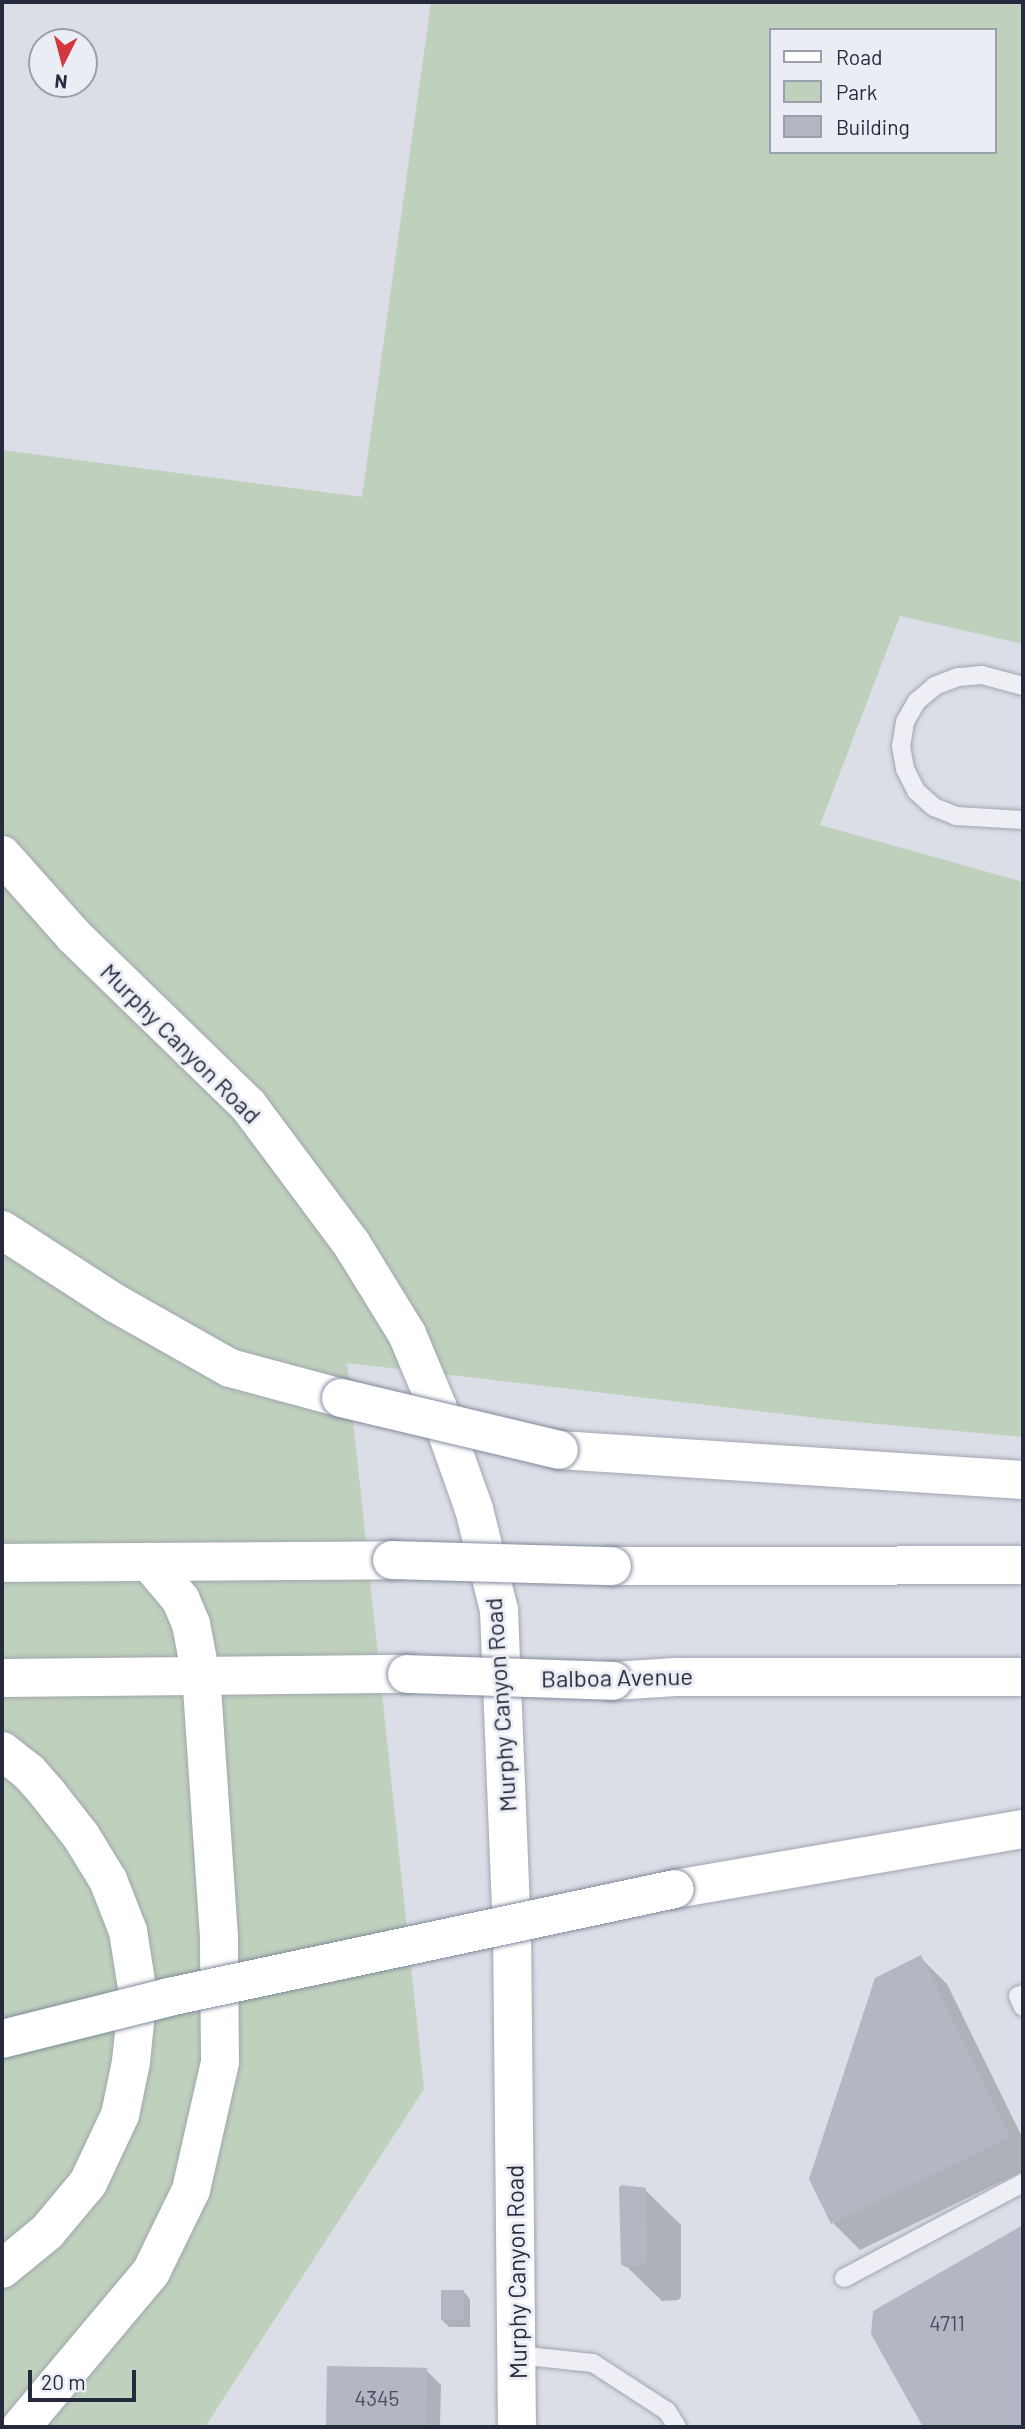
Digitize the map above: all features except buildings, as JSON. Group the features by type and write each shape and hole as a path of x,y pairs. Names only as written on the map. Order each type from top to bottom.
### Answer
{"main road":[{"name":"Murphy Canyon Road","path":"2,855 74,936 248,1105 351,1242 407,1334 438,1408 474,1509 499,1610 512,1927 517,2427"},
{"path":"2,1230 115,1303 230,1368 341,1398 559,1450 1023,1480"},
{"path":"2,1563 392,1560 612,1566 1023,1564"},
{"path":"20,2427 151,2272 191,2190 220,2062 219,1937 201,1676 191,1624 181,1600 149,1562"},
{"name":"Balboa Avenue","path":"2,1678 407,1674 613,1681 676,1676 1023,1677"},
{"path":"2,1751 29,1772 48,1794 81,1836 108,1880 128,1931 138,1994 131,2062 120,2115 88,2183 47,2232 2,2269"},
{"path":"2,2039 169,1997 675,1889 1023,1829"}],"lane":[{"path":"1023,686 982,675 958,677 935,686 917,701 905,722 901,746 905,769 916,790 934,807 956,816 1023,820"},
{"path":"1023,1994 1018,1996 1023,2007"},
{"path":"845,2278 1023,2183"},
{"path":"517,2355 593,2363 667,2411 677,2427"}],"green space":[{"path":"431,2 1023,2 1023,644 900,616 820,825 1023,882 1023,1437 834,1420 347,1363 424,2089 205,2427 2,2427 2,450 362,497"}]}
